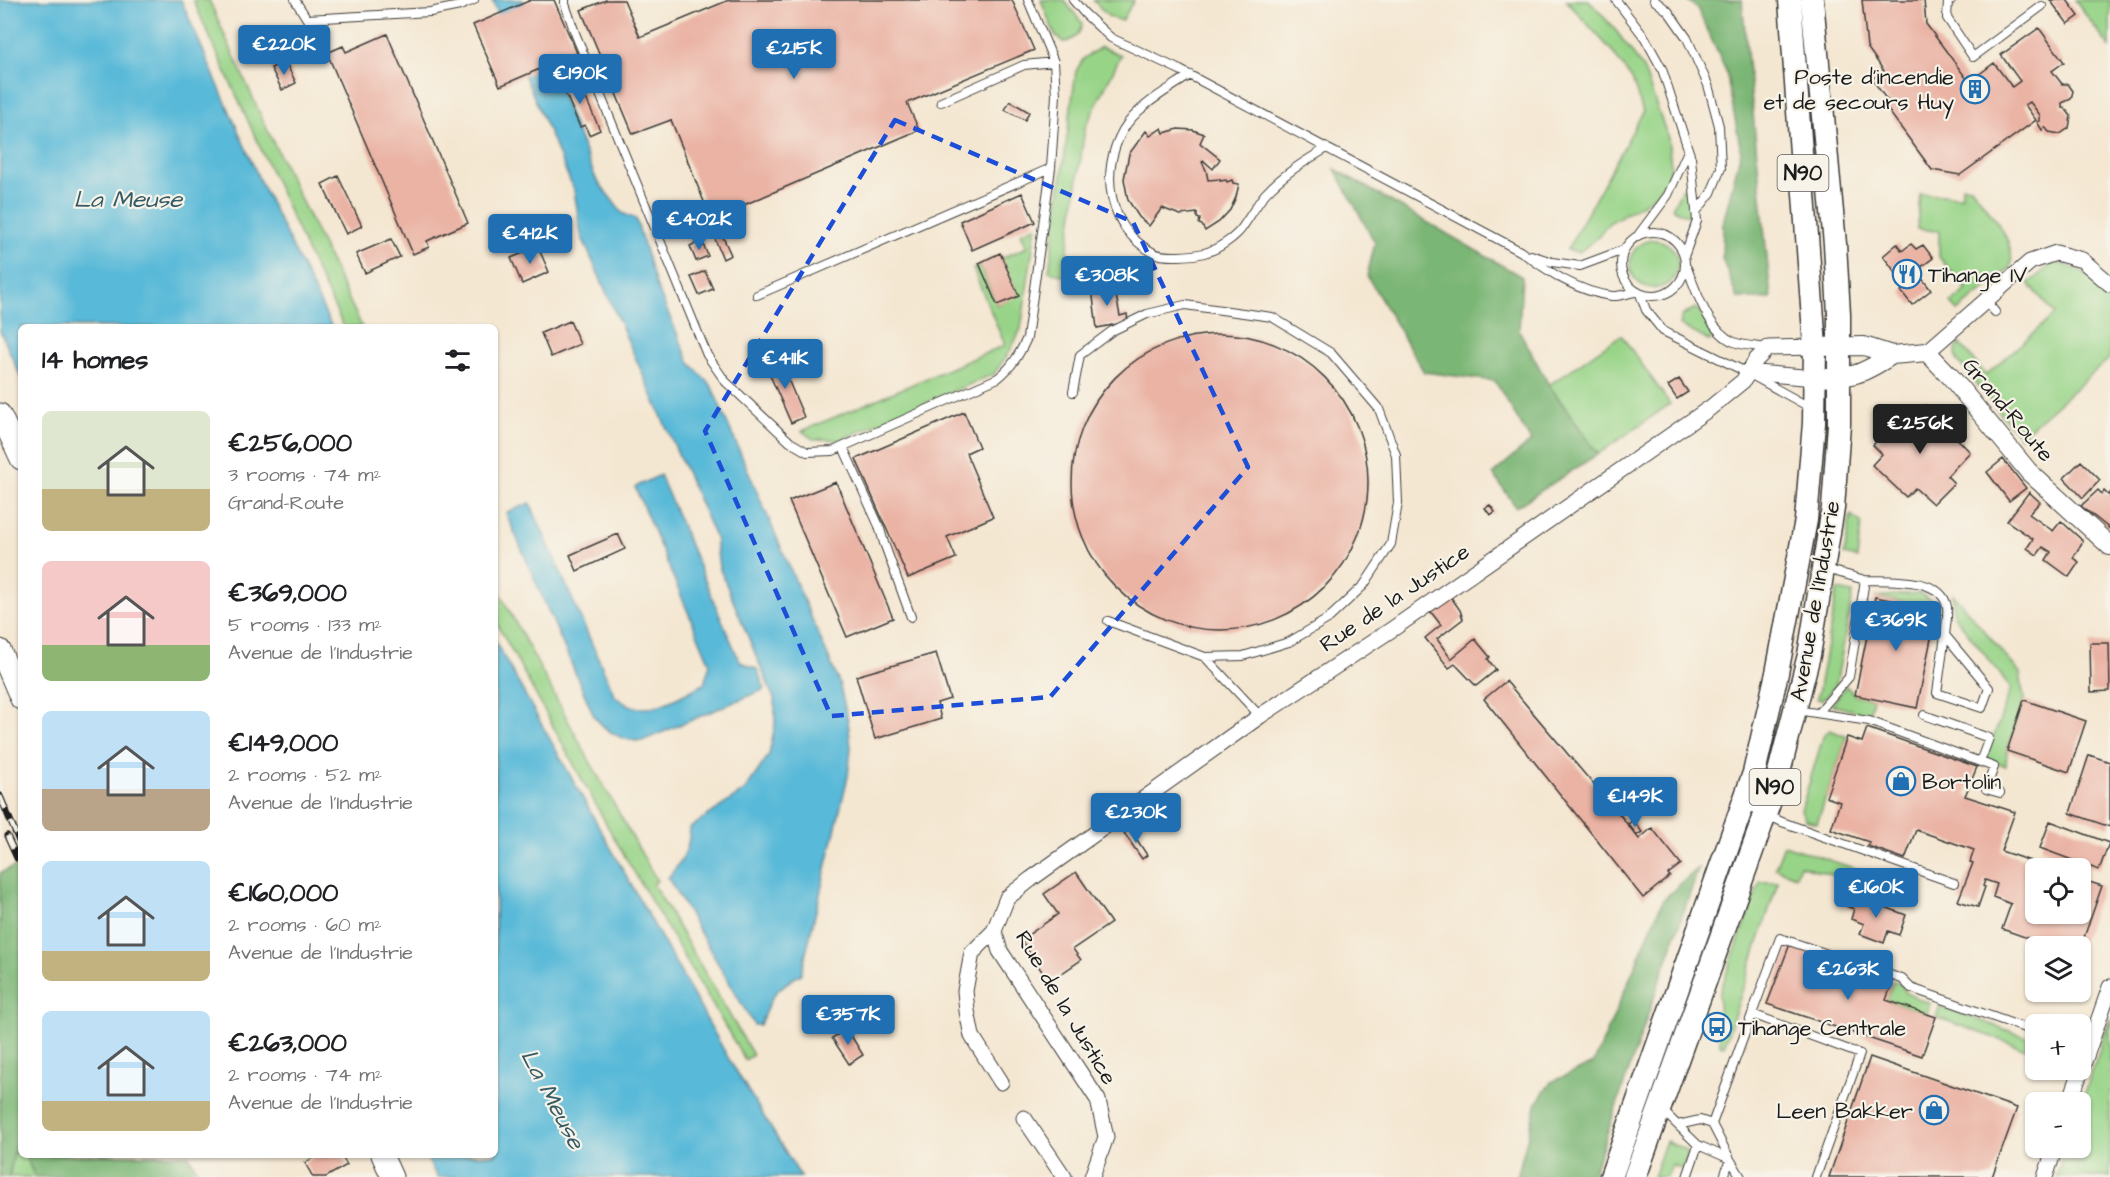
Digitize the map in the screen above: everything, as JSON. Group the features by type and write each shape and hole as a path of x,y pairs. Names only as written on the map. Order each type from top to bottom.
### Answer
{"main road":[{"name":"Avenue de l'Industrie","path":"1635,1177 1649,1103 1754,773 1777,673 1806,520 1815,411 1815,347 1790,0"},
{"name":"Avenue de l'Industrie","path":"1611,1177 1649,1103 1776,784 1809,655 1833,508 1840,378 1848,346 1835,244 1812,0"},
{"path":"0,414 18,453"},
{"path":"0,650 18,692"},
{"path":"383,1158 392,1177"}],"street":[{"path":"1746,372 1840,378 1865,373 1892,356 1928,352 1991,306 2030,262 2056,253 2082,260 2110,284"},
{"path":"1768,348 1864,346 1892,356"},
{"name":"Rue de la Justice","path":"1001,1082 972,1036 965,991 972,953 994,931 1007,898 1260,716 1394,628 1710,408 1743,381 1746,372 1768,348"},
{"name":"Grand-Route","path":"1928,352 2029,472 2110,546"},
{"name":"Rue de la Justice","path":"994,931 1000,951 1098,1100 1106,1137 1092,1177"},
{"path":"2091,1032 2110,987"},
{"path":"1024,1118 1064,1177"},
{"path":"2044,1177 2051,1158"}],"lane":[{"path":"295,0 307,19 430,12 460,6 474,0"},
{"path":"565,0 575,33 707,355 725,381 790,442 807,452 833,451 998,378 1010,368 1027,338 1051,168 1056,95 1054,62 1028,0"},
{"path":"1073,0 1111,38 1190,75 1520,251 1557,277 1580,288 1614,297 1638,293"},
{"path":"1616,0 1645,38 1662,69 1691,158 1696,212 1693,235 1685,254 1685,273 1672,291 1654,297 1638,293 1628,286 1621,269 1623,250"},
{"path":"1654,0 1668,11 1687,38 1708,85 1719,126 1721,168 1711,193 1696,212"},
{"path":"1952,0 1948,1 1947,18 1973,57 2042,6"},
{"path":"941,102 1024,65 1054,62"},
{"path":"1190,75 1133,116 1122,131 1111,165 1109,176 1111,199 1121,223 1138,241 1155,254 1179,256 1205,253 1224,243 1243,227 1265,194 1300,163 1327,148"},
{"path":"1520,251 1552,262 1580,266 1623,250 1638,235 1668,195 1688,151"},
{"path":"757,295 1051,168"},
{"path":"1638,235 1652,231 1673,238 1685,254"},
{"path":"1686,266 1718,330 1733,342 1768,348"},
{"path":"1638,293 1646,310 1663,332 1746,372 1815,411"},
{"path":"1073,392 1080,355 1112,331 1147,314 1185,305 1272,317 1331,353 1379,409 1396,455 1398,503 1390,544 1364,585 1328,619 1289,642 1243,656 1205,657 1108,621"},
{"path":"843,447 879,526 911,617"},
{"path":"1823,569 1865,580 1924,583 1942,596 1947,606 1937,693 1982,708 1989,688 1945,635"},
{"path":"1818,713 1849,677 1865,580"},
{"path":"1205,657 1260,716"},
{"path":"1795,710 1869,721 1994,767 1986,789 2000,793"},
{"path":"1924,715 1989,738 1980,762"},
{"path":"1744,804 1782,822 1954,883"},
{"path":"1712,1124 1780,938 1902,979 1911,988 2025,1028"},
{"path":"1752,1014 1860,1054 1816,1177"},
{"path":"1649,1103 1678,1125 1698,1146 1730,1159"},
{"path":"1678,1125 1700,1120 1712,1124 1741,1177"},
{"path":"1687,1177 1698,1146"},
{"path":"1724,1177 1730,1159"}],"highlighted area":[{"path":"895,120 1133,222 1248,467 1050,697 831,716 705,431"}],"green space":[{"path":"193,0 209,0 265,125 361,324 343,324"},
{"path":"1041,0 1064,0 1082,23 1076,36 1063,42 1055,35"},
{"path":"1093,0 1134,0 1122,21 1108,16"},
{"path":"1566,0 1589,0 1617,32 1643,68 1668,138 1671,166 1666,181 1653,198 1609,223 1595,240 1579,252 1567,250 1643,112 1632,79 1611,50"},
{"path":"1687,0 1742,0 1771,299 1737,298 1722,258 1723,223 1741,151 1726,71 1697,8"},
{"path":"2075,0 2110,0 2110,48"},
{"path":"1101,47 1121,55 1085,128 1064,276 1049,271 1076,71 1084,58"},
{"path":"1335,169 1522,277 1519,330 1549,385 1598,454 1516,507 1493,474 1531,441 1495,381 1424,372 1367,276 1375,243"},
{"path":"1962,186 1971,187 2000,226 2006,236 2012,258 2010,268 1958,311 1951,303 1967,290 1939,257 1939,231 1917,229 1920,194 1962,196"},
{"path":"1682,189 1688,189 1692,202 1691,216 1672,208"},
{"path":"1036,226 1021,329 1010,351 994,374 840,440 813,439 802,431 1005,345 973,269 980,266 997,305 1018,295 1002,258 1027,247 1021,233"},
{"path":"1654,240 1671,247 1678,264 1671,281 1654,288 1637,281 1630,264 1637,247"},
{"path":"2054,263 2085,274 2110,295 2110,358 2020,437 1957,360 1956,351 1959,343 1986,375 2055,314 2028,283"},
{"path":"1695,308 1700,312 1713,337 1709,341 1680,325 1682,316"},
{"path":"1621,335 1670,404 1598,454 1549,385"},
{"path":"1851,515 1861,523 1857,558 1844,555"},
{"path":"498,590 657,881 653,884 753,1055 745,1060 614,838 498,625"},
{"path":"1837,590 1853,593 1836,685 1822,700 1817,699"},
{"path":"1919,593 1938,604 1937,609 1875,597"},
{"path":"1953,594 2020,673 2024,700 2007,751 2006,766 1986,759 2011,688 1953,614"},
{"path":"1846,686 1855,695 1873,699 1869,715 1832,705"},
{"path":"1830,730 1847,737 1817,823 1806,820 1801,810 1824,734"},
{"path":"1784,845 1917,889 1915,899 1852,877 1851,881 1800,865 1796,876 1775,868"},
{"path":"18,865 18,1141 17,1139 9,1177 0,1177 0,873"},
{"path":"1699,867 1592,1177 1517,1177 1537,1102 1551,1082 1594,1063 1663,900"},
{"path":"1760,882 1778,882 1724,1046 1720,1045 1719,994"},
{"path":"1893,981 1900,984 1907,994 1930,1003 1927,1014 1886,1000"},
{"path":"1940,1006 2025,1037 2025,1049 1936,1017"},
{"path":"2110,1018 2110,1177 2056,1177 2063,1158 2091,1158 2091,1092 2085,1092"},
{"path":"17,1138 18,1158 26,1158 35,1177 9,1177"},
{"path":"1666,1141 1685,1150 1687,1156 1682,1169 1672,1165 1667,1177 1653,1177"},
{"path":"26,1158 190,1158 202,1177 35,1177"}],"water":[{"name":"La Meuse","path":"0,0 181,0 261,183 331,324 18,324 18,371 0,330"},
{"path":"492,0 523,0 596,179 622,213 636,219 656,285 690,363 711,385 839,682 848,721 851,748 848,776 801,974 784,984 774,994 760,1025 754,1025 668,878 684,855 690,828 745,790 769,755 775,725 775,701 719,567 715,537 581,235 574,190"},
{"path":"660,475 737,655 741,662 757,669 765,689 642,741 634,741 615,734 604,727 594,716 506,513 530,503 615,696 626,704 648,708 671,701 704,684 710,664 635,487"},
{"name":"La Meuse","path":"498,646 730,1061 801,1177 437,1177 427,1158 498,1158"}],"building":[{"path":"531,0 554,0 577,53 500,86 473,25"},
{"path":"606,0 624,0 640,37 729,0 1012,0 1034,50 907,103 919,130 711,219 671,120 633,134 581,10"},
{"name":"Poste d'incendie et de secours Huy","path":"1862,0 1924,0 1926,24 1969,82 1994,63 2012,87 2020,81 2001,55 2039,28 2064,62 2052,71 2062,84 2068,84 2073,91 2071,99 2062,103 2062,107 2071,116 2069,128 2060,134 2049,132 2045,127 2042,130 2037,122 2040,121 2040,115 2030,102 2025,105 2036,120 1960,175 1932,170 1885,106 1889,103 1872,79 1884,71 1867,47"},
{"path":"2050,0 2067,0 2079,16 2068,24"},
{"path":"387,34 468,223 427,241 429,247 413,254 327,53 343,46 346,52"},
{"path":"285,61 296,83 282,90 271,68"},
{"path":"576,76 600,130 589,135 585,125 580,127 561,83"},
{"path":"1010,101 1029,112 1025,120 1005,110"},
{"path":"1162,128 1164,133 1178,129 1193,130 1204,134 1200,143 1220,159 1213,169 1204,161 1202,162 1208,180 1220,179 1220,181 1226,180 1227,182 1232,180 1233,183 1239,184 1230,210 1219,222 1205,231 1199,224 1200,219 1197,218 1197,213 1180,215 1162,208 1149,226 1139,217 1128,200 1124,179 1129,154 1146,131 1150,136"},
{"path":"338,176 362,226 346,234 322,184"},
{"path":"1022,193 1035,222 972,250 960,221"},
{"path":"718,226 731,255 723,259 711,229"},
{"path":"391,239 400,257 365,273 356,254"},
{"path":"702,241 708,256 696,261 690,246"},
{"name":"Tihange IV","path":"1897,244 1902,251 1911,244 1916,249 1923,245 1933,258 1916,271 1931,290 1912,305 1901,291 1907,287 1883,256"},
{"path":"538,247 549,272 522,284 511,258"},
{"path":"1000,253 1019,296 997,305 979,263"},
{"path":"705,271 713,289 699,295 691,277"},
{"path":"1114,285 1120,316 1127,314 1128,322 1097,328 1092,289"},
{"path":"570,321 580,344 551,357 541,333"},
{"path":"1205,334 1235,334 1263,340 1290,351 1314,367 1335,388 1351,412 1362,439 1368,467 1368,497 1362,525 1351,552 1335,576 1314,597 1290,613 1263,624 1235,630 1205,630 1177,624 1150,613 1126,597 1105,576 1089,552 1078,525 1072,497 1072,467 1078,439 1089,412 1105,388 1126,367 1150,351 1177,340"},
{"path":"779,358 804,417 791,423 765,364"},
{"path":"1679,379 1688,392 1677,399 1668,386"},
{"path":"1925,405 1970,452 1947,476 1954,483 1933,504 1915,488 1906,497 1872,465 1882,454 1873,445 1906,411 1913,417"},
{"path":"964,412 979,447 966,453 993,517 947,537 956,558 908,578 856,459"},
{"path":"2003,459 2026,488 2009,501 1987,472"},
{"path":"2081,461 2100,480 2083,498 2064,478"},
{"path":"836,482 893,618 847,637 789,501"},
{"path":"2098,490 2102,494 2104,491 2108,495 2110,493 2110,529 2081,506"},
{"path":"2029,492 2040,502 2029,514 2053,531 2061,521 2083,541 2073,558 2079,562 2069,577 2046,560 2051,552 2043,547 2037,555 2027,548 2033,539 2007,521"},
{"path":"1490,505 1495,512 1490,515 1485,508"},
{"path":"618,534 625,549 577,571 570,555"},
{"path":"1450,596 1460,610 1463,619 1437,639 1451,659 1475,639 1490,657 1488,659 1496,670 1476,686 1455,664 1449,668 1425,638 1441,625 1431,612"},
{"path":"1875,597 1937,609 1917,708 1855,695"},
{"path":"2090,643 2109,643 2110,691 2091,692"},
{"path":"936,653 950,699 937,703 941,719 875,739 856,676"},
{"path":"1506,681 1599,791 1604,796 1610,791 1618,802 1613,806 1639,839 1652,828 1681,864 1643,898 1484,699"},
{"path":"2024,700 2086,721 2069,772 2007,751"},
{"name":"Bortolin","path":"1867,728 1977,767 1965,796 2015,812 2001,851 2025,859 2025,924 2089,924 2084,936 2025,937 2002,929 2011,904 1993,897 1997,884 1985,880 1978,907 1958,901 1973,863 1970,862 1974,850 1916,830 1905,859 1868,846 1869,842 1831,829 1840,802 1826,797 1847,737 1862,742"},
{"path":"2089,755 2110,762 2110,827 2070,813"},
{"path":"1633,820 1642,832 1637,835 1628,824"},
{"path":"2050,821 2109,843 2099,870 2091,867 2091,858 2067,858 2040,848"},
{"path":"1130,829 1147,855 1142,859 1124,833"},
{"path":"1076,872 1111,923 1073,949 1081,960 1049,982 1021,940 1058,914 1044,894"},
{"name":"Bortolin","path":"2091,882 2102,886 2091,917"},
{"path":"1851,894 1906,915 1899,935 1888,931 1884,943 1860,934 1864,924 1851,919 1854,909 1846,906"},
{"path":"1790,944 1893,981 1886,1000 1936,1017 1922,1056 1767,1004"},
{"path":"847,1029 863,1055 849,1064 832,1038"},
{"path":"1870,1057 2017,1108 1992,1177 1829,1177"},
{"path":"312,1158 343,1158 347,1165 326,1177 313,1177 305,1163"}],"railway":[{"path":"0,796 18,839"},
{"path":"7,836 17,858"}],"place":[{"name":"Poste d'incendie et de secours Huy","path":"1975,89"},
{"name":"Tihange IV","path":"1907,274"},
{"name":"Bortolin","path":"1901,781"},
{"name":"Tihange Centrale","path":"1717,1027"},
{"name":"Leen Bakker","path":"1934,1110"}]}
